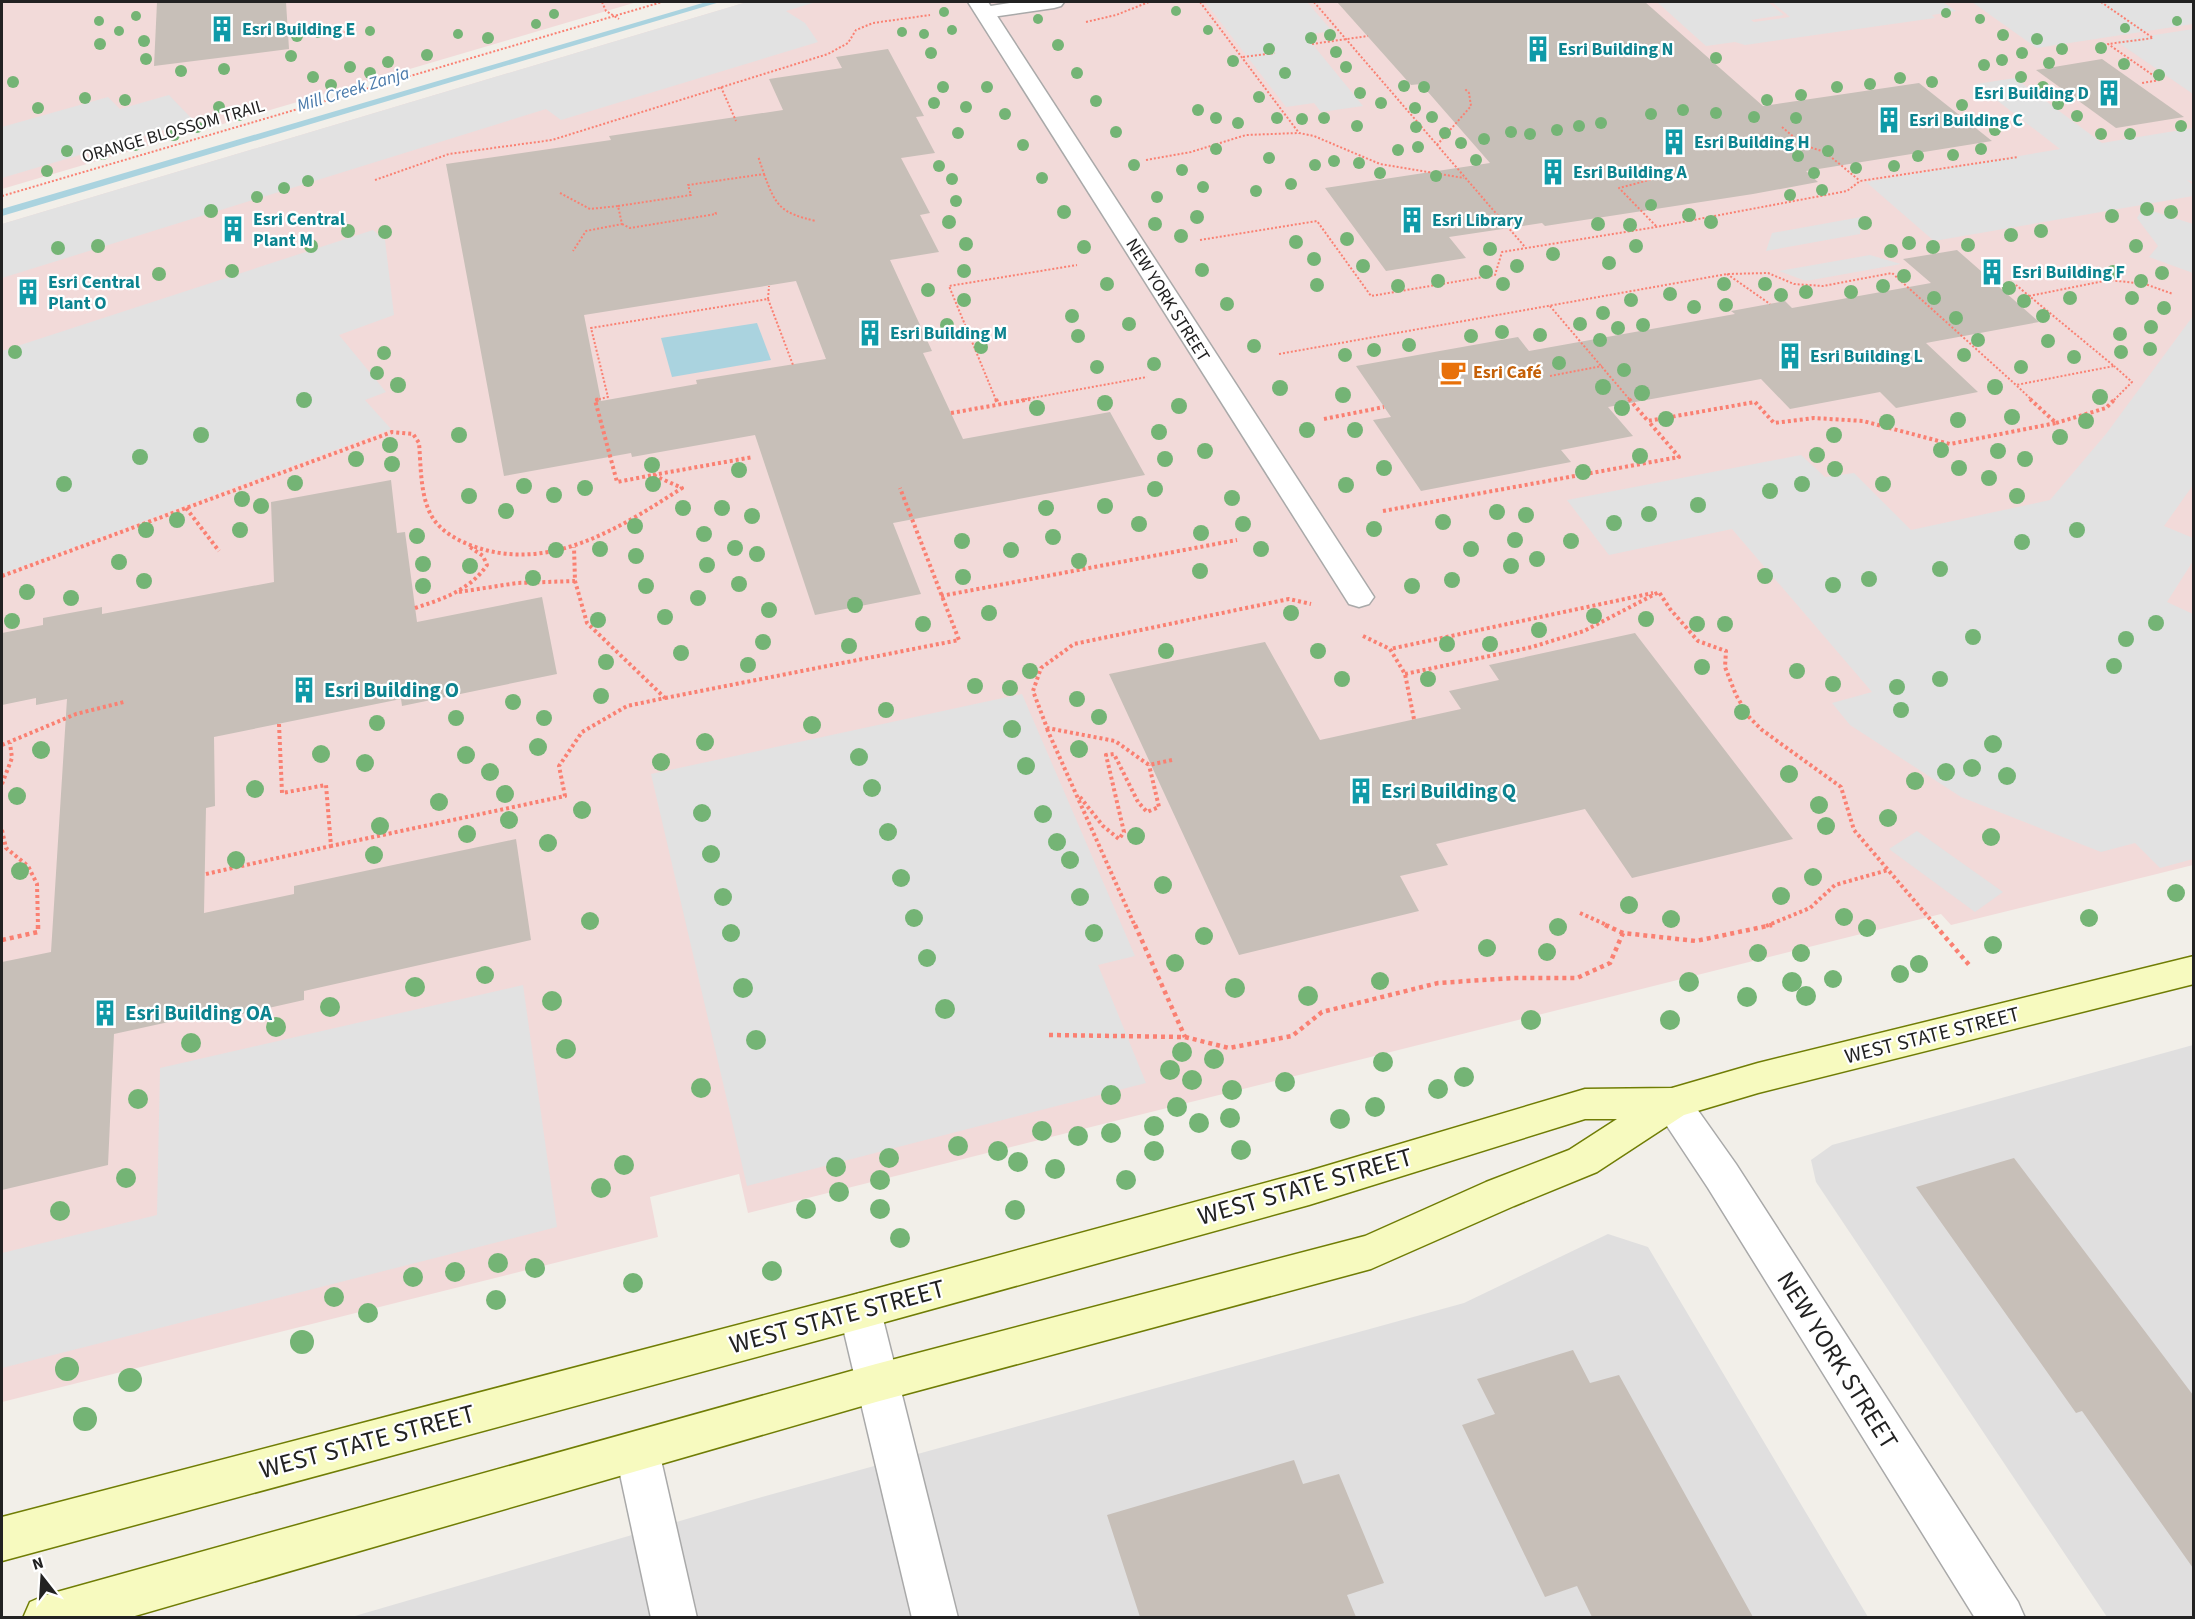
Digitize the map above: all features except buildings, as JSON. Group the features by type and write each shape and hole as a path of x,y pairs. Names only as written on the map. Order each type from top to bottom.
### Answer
{"street":[{"path":"981,7 1054,2"},
{"name":"NEW YORK STREET","path":"981,7 1359,597"},
{"name":"WEST STATE STREET","path":"2,1539 860,1311 1309,1188 1585,1104 1672,1103 1758,1078 2193,970"},
{"name":"NEW YORK STREET","path":"1672,1103 1722,1176 2002,1617"},
{"name":"WEST STATE STREET","path":"46,1617 876,1383 1371,1252 1500,1194 1583,1161 1672,1103"},
{"path":"860,1311 935,1617"},
{"path":"638,1451 674,1617"}],"path":[{"path":"602,2 606,10 619,20"},
{"name":"ORANGE BLOSSOM TRAIL","path":"2,196 662,2"},
{"path":"1084,23 1116,15 1149,2"},
{"path":"1200,2 1299,133"},
{"path":"1314,2 1526,248"},
{"path":"2101,2 2153,38 2108,44 2160,80 2142,83"},
{"path":"375,180 448,154 552,140 828,54 848,42 856,30 873,23 930,15"},
{"path":"338,38 346,31"},
{"path":"1312,44 1368,36"},
{"path":"1242,57 1275,53"},
{"path":"721,87 736,121"},
{"path":"1437,145 1471,106 1469,93 1465,89"},
{"path":"1782,127 1803,145 1825,152 1860,181"},
{"path":"1146,160 1191,152 1246,135 1299,133 1314,136 1380,164 1464,178"},
{"path":"758,156 776,205 790,216 816,221"},
{"path":"1200,240 1317,221 1371,296 1495,275 1502,252 1847,192 1860,181 2018,157"},
{"path":"560,194 590,209 691,195 688,185 764,174"},
{"path":"1656,227 1619,188 1672,174"},
{"path":"618,206 622,224"},
{"path":"573,251 586,231 622,224 630,228 716,214 715,211"},
{"path":"998,404 949,286 1077,265"},
{"path":"1278,354 1726,274 1768,273 1794,284 1823,286 1892,273 2056,423"},
{"path":"1726,274 1770,304"},
{"path":"2029,296 2109,280 2145,284 2173,294"},
{"path":"1648,421 1755,402 1774,423 1814,418 1863,421 1950,444 2056,423 2106,408 2132,382 2016,285"},
{"path":"769,286 768,299 793,365"},
{"path":"753,457 617,482 595,400 608,397 591,328 768,299"},
{"path":"1383,511 1679,457 1550,306"},
{"path":"1550,376 1602,366"},
{"path":"2016,385 2114,366"},
{"path":"951,412 1147,377"},
{"path":"1324,419 1384,407"},
{"path":"2,576 392,432 403,431 413,434 419,443 431,516 446,531 483,556 487,565 474,582 459,592"},
{"path":"468,545 507,555 537,555 574,547 613,532 682,488 654,475"},
{"path":"206,874 565,796 559,766 582,732 627,706 959,640 900,488"},
{"path":"186,508 219,551"},
{"path":"941,596 1237,540"},
{"path":"574,547 575,581 587,623 665,698"},
{"path":"415,608 459,592 500,583 537,580 575,581"},
{"path":"1390,648 1659,592"},
{"path":"1405,674 1532,647 1584,631 1659,592"},
{"path":"1659,592 1698,641 1726,651 1725,667 1736,695 1749,717 1762,730 1841,787 1854,830 1970,966"},
{"path":"1185,1037 1047,728 1033,691 1041,668 1074,644 1289,599 1309,602 1318,608"},
{"path":"1355,632 1390,648 1405,674 1414,719"},
{"path":"2,745 76,714 124,702"},
{"path":"279,724 282,793 326,784 331,846"},
{"path":"1047,728 1115,741 1149,765 1159,807 1147,812 1138,802 1114,754 1106,755 1124,832 1119,839 1103,826 1076,792"},
{"path":"2,784 12,758 10,743"},
{"path":"1149,765 1172,760"},
{"path":"2,830 6,848 25,860 36,874 39,899 38,932 2,940"},
{"path":"1580,913 1623,933 1696,941 1772,925 1810,908 1835,885 1888,870"},
{"path":"1049,1035 1185,1037 1229,1048 1261,1044 1292,1036 1322,1012 1438,983 1494,979 1577,978 1610,963 1623,933"}],"shaded area":[{"path":"2,2 637,2 2,189"},
{"path":"747,2 2193,2 2193,865 1951,925 1941,914 748,1213 739,1174 650,1197 658,1237 2,1402 2,224"},
{"path":"747,2 816,2 786,11 805,23 818,42 561,120 546,109 2,278 2,224"},
{"path":"1205,2 1307,2 1332,31 1305,35 1363,106 1321,112 1314,103 1286,107"},
{"path":"1657,2 1768,2 1784,15 1751,20 1754,22 1790,17 1772,2 1943,2 1956,11 1932,15 1935,18 1745,45 1735,42 1706,46"},
{"path":"1972,2 2193,2 2193,24 2037,48"},
{"path":"2193,29 2193,94 2116,41"},
{"path":"2015,78 2102,143 2193,128 2193,182 2187,180 2193,185 2193,196 1934,241 1866,182 2060,149 1976,84"},
{"path":"169,95 194,121 2,178 2,127 108,97 120,109"},
{"path":"2143,208 2193,224 2193,273 2149,257 2158,246 2137,218"},
{"path":"1861,217 1860,234 1766,251 1772,233"},
{"path":"373,230 385,240 394,315 339,335 386,392 365,400 391,429 2,574 2,351"},
{"path":"1870,255 1901,264 1806,281 1779,271"},
{"path":"2193,316 2193,485 2164,526 2193,538 2193,561 2167,602 2193,614 2193,859 2160,868 2135,843 2101,852 1961,797 1850,725 1832,703 1872,692 1732,529 1609,555 1567,500 1801,455 1825,477 1854,473 1911,530 2050,500 2106,434"},
{"path":"1022,694 1135,956 1098,965 1146,1083 747,1186 651,774"},
{"path":"1917,831 2003,892 1975,912 1889,849"},
{"path":"523,985 557,1227 2,1368 2,1253 157,1215 160,1068"},
{"path":"2193,1045 2193,1617 2107,1617 1816,1182 1811,1160 1832,1145"},
{"path":"1608,1234 1648,1247 1868,1617 348,1618 762,1497 1464,1303"}],"water":[{"path":"757,323 771,360 672,377 661,338"}],"waterway":[{"name":"Mill Creek Zanja","path":"2,213 715,2"}],"place":[{"name":"Esri Building E","path":"222,29"},
{"name":"Esri Building N","path":"1538,49"},
{"name":"Esri Building D","path":"2109,93"},
{"name":"Esri Building C","path":"1889,120"},
{"name":"Esri Building H","path":"1674,142"},
{"name":"Esri Building A","path":"1553,172"},
{"name":"Esri Library","path":"1412,220"},
{"name":"Esri Central Plant M","path":"233,229"},
{"name":"Esri Building F","path":"1992,272"},
{"name":"Esri Central Plant O","path":"28,292"},
{"name":"Esri Building M","path":"870,333"},
{"name":"Esri Building L","path":"1790,356"},
{"name":"Esri Café","path":"1453,372"},
{"name":"Esri Building O","path":"304,690"},
{"name":"Esri Building Q","path":"1361,791"},
{"name":"Esri Building OA","path":"105,1013"}]}
